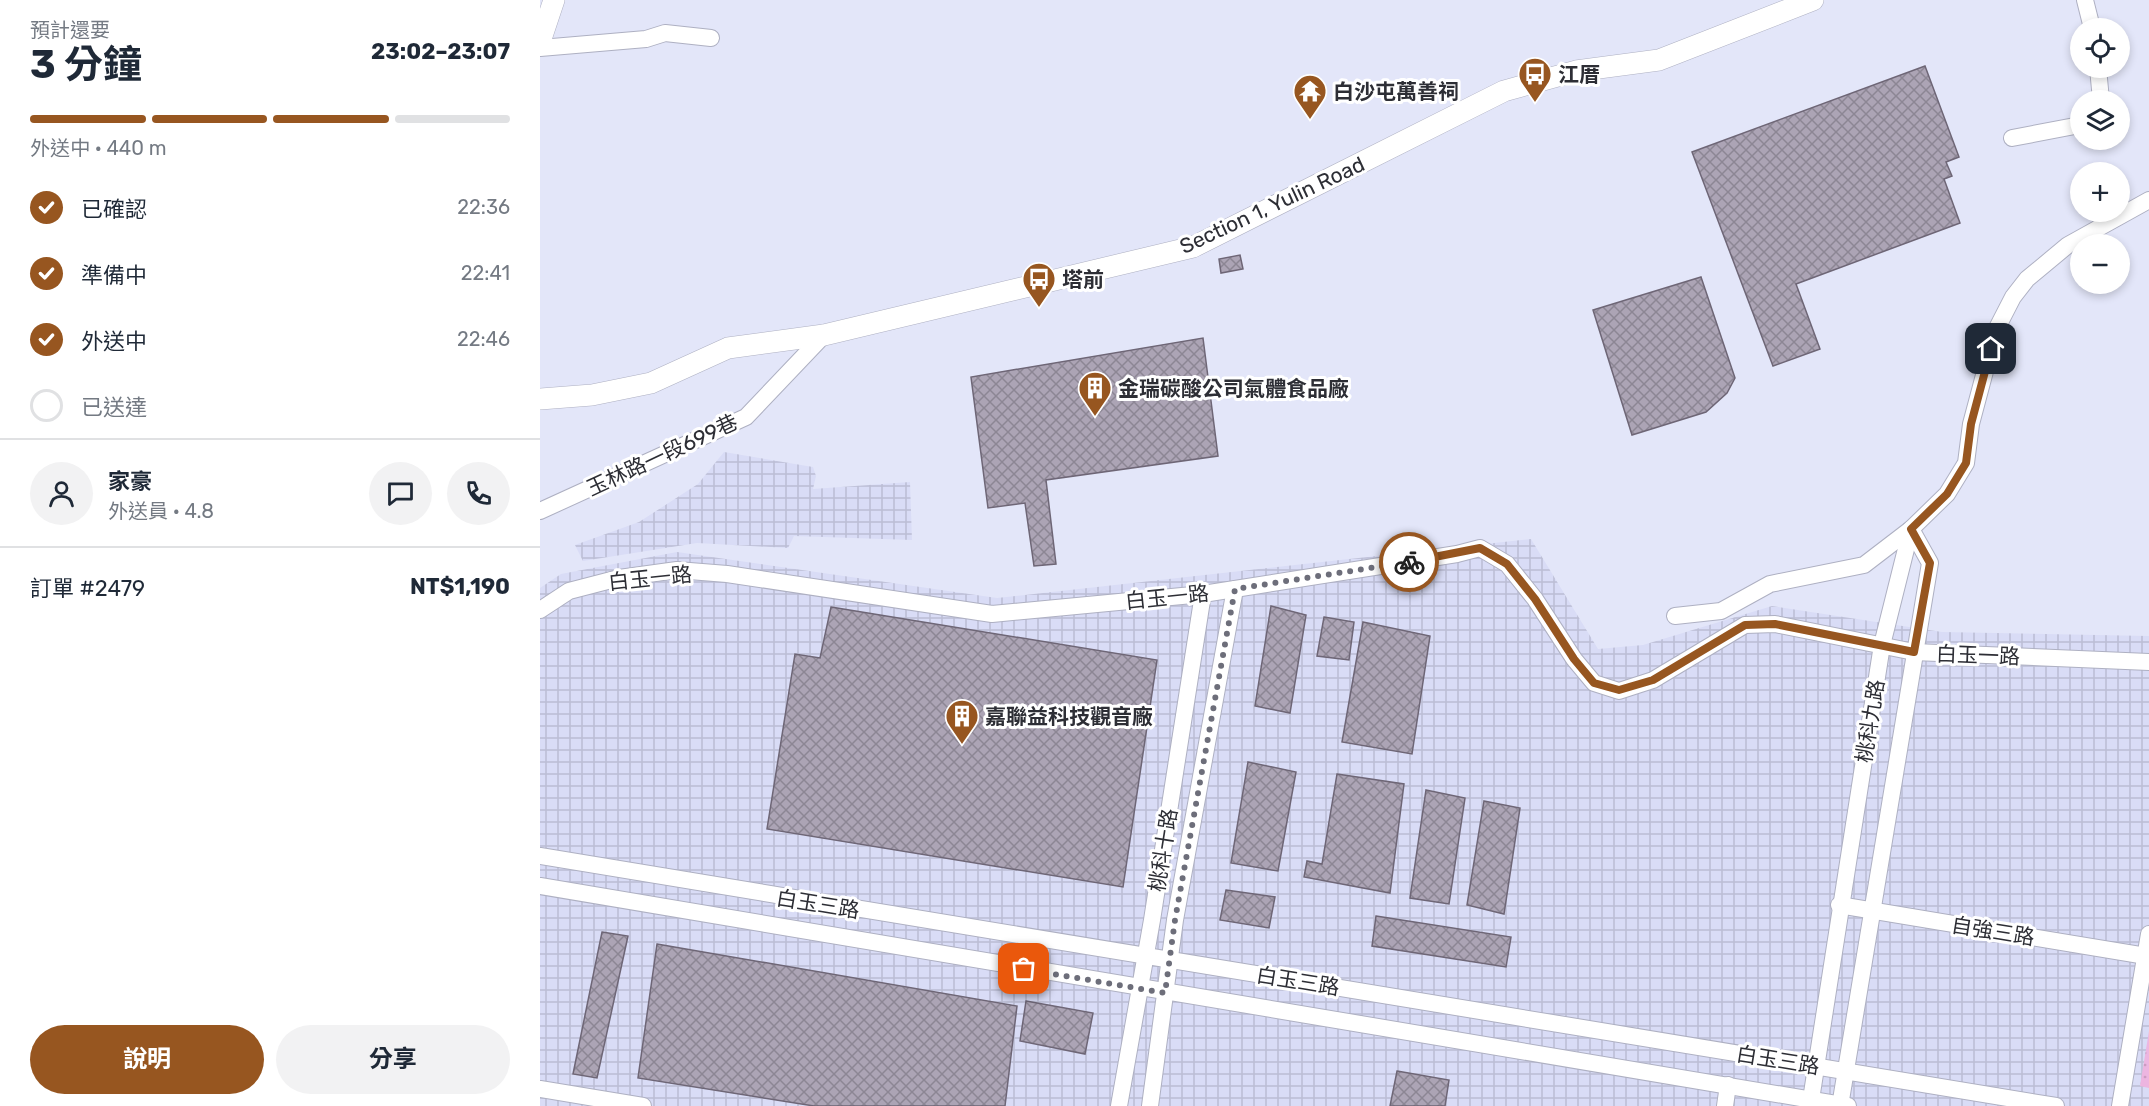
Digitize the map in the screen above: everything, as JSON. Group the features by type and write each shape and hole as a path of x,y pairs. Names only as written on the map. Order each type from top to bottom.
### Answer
{"street":[{"path":"540,42 554,0"},
{"name":"Section 1, Yulin Road","path":"541,397 592,395 651,382 728,348 824,335 1193,247 1504,91 1576,71 1659,60 1814,0"},
{"path":"2085,0 2089,18"},
{"path":"540,48 646,39 665,33 711,38"},
{"path":"2012,138 2070,127"},
{"path":"1675,616 1721,611 1770,584 1864,565 1911,529 1947,494 1966,463 1971,424 1996,330 2013,297 2027,279 2068,245 2149,200"},
{"name":"玉林路一段699巷","path":"540,511 746,417 824,335"},
{"name":"桃科九路","path":"1810,1102 1839,905 1882,645 1911,529"},
{"name":"桃科九路","path":"1843,1106 1846,1070 1930,563 1911,529"},
{"name":"白玉一路","path":"540,609 569,591 619,578 678,570 727,574 992,614 1203,594 1457,554 1480,548 1507,564 1535,599 1574,659 1594,683 1619,690 1653,680 1745,625 1775,624 1914,652 2149,662"},
{"name":"桃科十路","path":"1150,1106 1170,959 1235,589"},
{"name":"桃科十路","path":"1119,1106 1146,956 1203,594"},
{"name":"白玉三路","path":"540,856 2056,1106"},
{"name":"白玉三路","path":"540,886 1843,1106"},
{"name":"自強三路","path":"1839,905 2146,956"},
{"path":"2120,1106 2149,934"},
{"path":"1725,1106 1728,1085"},
{"path":"540,1089 643,1106"}],"shaded area":[{"path":"724,452 813,467 816,476 813,489 910,482 912,540 794,536 788,548 697,543 583,561 575,545 639,522 698,484"},
{"path":"1531,539 1598,649 1643,645 1772,606 1942,632 2149,636 2149,1106 540,1106 540,588 561,574 677,552 997,598"},
{"path":"2149,1031 2149,1088 2140,1086"}],"building":[{"path":"1925,66 1959,157 1946,162 1952,176 1944,179 1960,223 1796,284 1820,349 1773,366 1692,152"},
{"path":"1240,255 1243,269 1221,273 1219,259"},
{"path":"1701,277 1735,378 1727,393 1706,412 1632,435 1593,310"},
{"name":"金瑞碳酸公司氣體食品廠","path":"1203,338 1218,456 1046,480 1056,564 1034,566 1025,503 988,508 971,377"},
{"path":"1271,606 1306,615 1290,713 1255,706"},
{"name":"嘉聯益科技觀音廠","path":"831,607 1157,660 1123,887 767,829 795,654 820,658"},
{"path":"1324,617 1354,622 1349,660 1317,656"},
{"path":"1363,622 1430,636 1412,754 1342,742"},
{"path":"1248,762 1296,772 1278,871 1231,863"},
{"path":"1337,774 1404,784 1390,893 1304,877 1307,861 1322,864"},
{"path":"1426,790 1465,798 1449,904 1410,898"},
{"path":"1484,801 1520,808 1504,914 1467,905"},
{"path":"1226,890 1275,897 1269,928 1220,920"},
{"path":"1376,916 1511,937 1506,967 1372,946"},
{"path":"602,932 628,936 597,1078 573,1074"},
{"path":"657,944 1017,1006 1005,1106 814,1106 638,1078"},
{"path":"1026,1001 1093,1013 1085,1054 1020,1041"},
{"path":"1397,1071 1449,1080 1445,1106 1390,1106"}],"way so far":[{"path":"1024,969 1165,993 1175,920 1235,589 1409,562"}],"place":[{"name":"江厝","path":"1535,103"},
{"name":"白沙屯萬善祠","path":"1310,120"},
{"name":"塔前","path":"1039,308"},
{"name":"金瑞碳酸公司氣體食品廠","path":"1095,417"},
{"name":"嘉聯益科技觀音廠","path":"962,745"}],"route":[{"path":"1409,562 1480,548 1507,564 1535,599 1574,659 1594,683 1619,690 1653,680 1745,625 1775,624 1914,652 1930,563 1911,529 1947,494 1966,463 1971,424 1991,349"}]}
